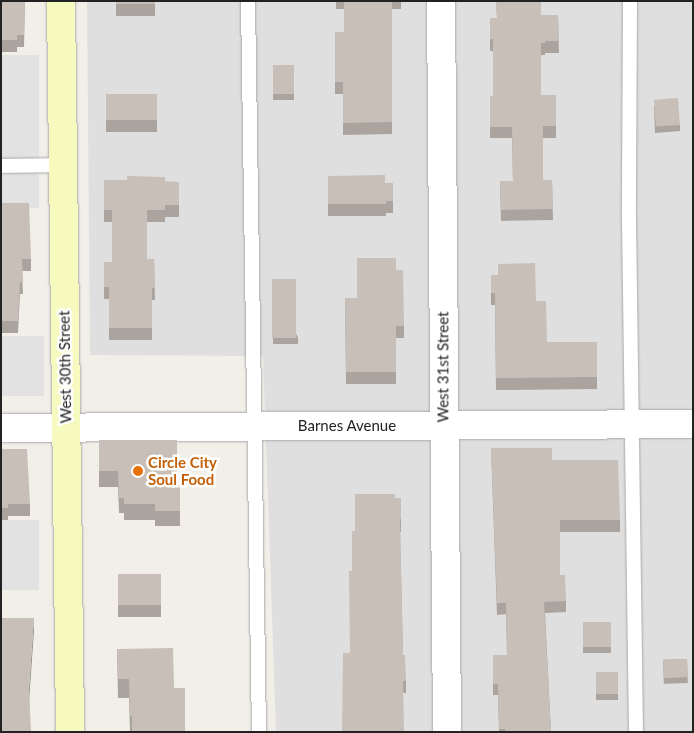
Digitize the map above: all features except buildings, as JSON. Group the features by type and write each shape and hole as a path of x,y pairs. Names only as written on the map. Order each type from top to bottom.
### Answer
{"main road":[{"name":"West 30th Street","path":"61,1 70,732"}],"street":[{"name":"West 31st Street","path":"441,1 447,732"},
{"name":"Barnes Avenue","path":"1,428 693,424"}],"lane":[{"path":"248,1 259,732"},
{"path":"630,1 629,219 636,732"},
{"path":"1,166 63,165"}],"shaded area":[{"path":"87,1 693,1 693,732 276,732 263,356 90,355"},
{"path":"1,55 39,55 39,208 1,208"},
{"path":"1,336 44,336 44,396 1,396"},
{"path":"1,520 39,520 39,590 1,590"}],"place":[{"name":"Circle City Soul Food","path":"138,471"}]}
